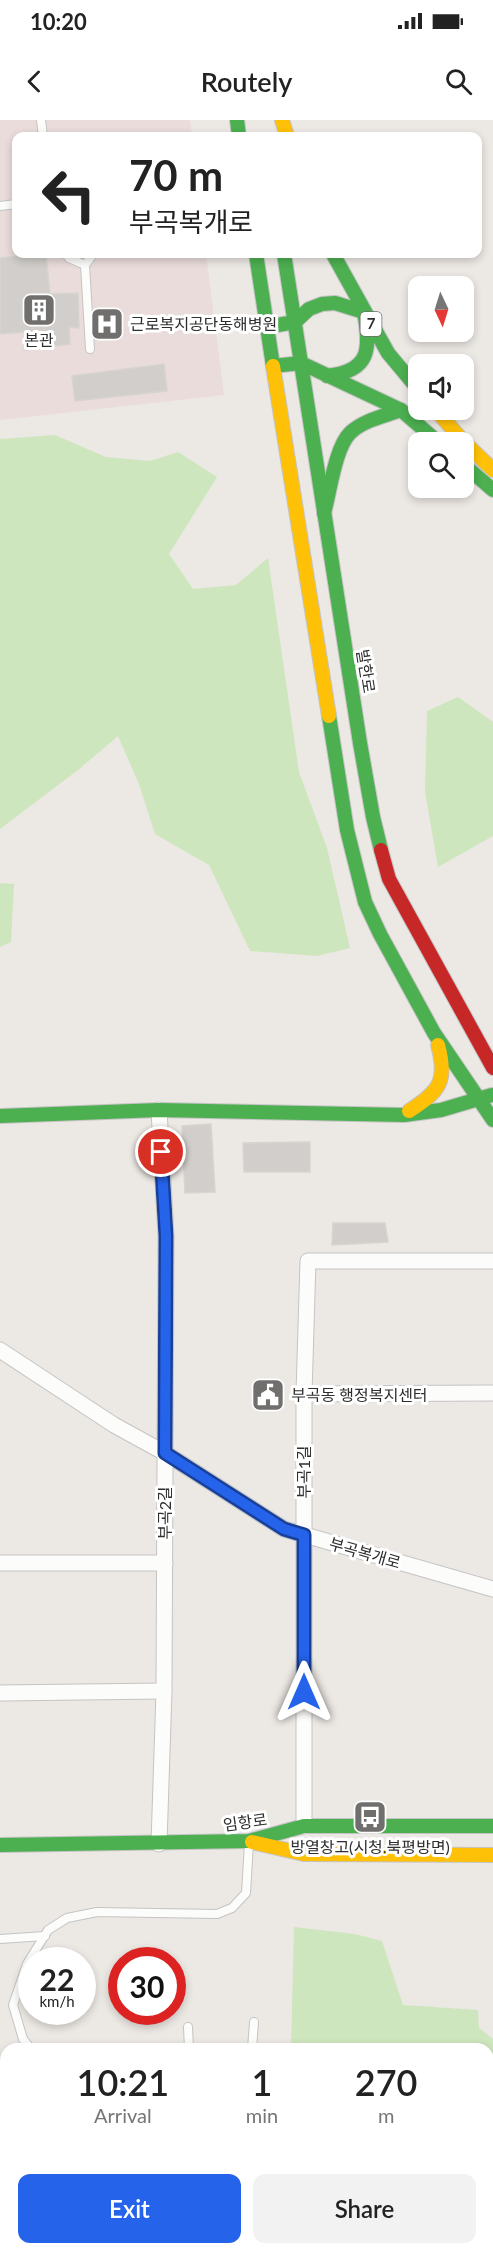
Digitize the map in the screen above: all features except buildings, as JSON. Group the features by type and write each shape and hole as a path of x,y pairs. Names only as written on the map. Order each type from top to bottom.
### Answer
{"street":[{"path":"257,258 345,819 356,866 366,902 380,934 434,1033 493,1120"},
{"name":"발한로","path":"285,258 373,817 389,879 493,1068"},
{"name":"7","path":"335,258 388,353 408,377"},
{"path":"266,327 295,322 309,309 322,304 336,303 364,312 368,332 363,363 355,371 345,375 327,376"},
{"path":"273,366 301,363 401,410 426,432"},
{"path":"324,513 348,435 369,422 401,410"},
{"path":"445,420 493,470"},
{"path":"474,474 493,490"},
{"path":"404,1115 431,1098 440,1084 443,1063 434,1033"},
{"path":"0,1116 159,1110 404,1115 441,1110 493,1095"},
{"name":"부곡2길","path":"159,1110 166,1236 164,1691 159,1844"},
{"name":"부곡1길","path":"304,1826 304,1394 308,1261 493,1261"},
{"name":"부곡복개로","path":"0,1350 114,1425 165,1453 284,1529 493,1589"},
{"path":"304,1394 493,1394"},
{"path":"0,1563 165,1563"},
{"path":"0,1693 164,1691"},
{"name":"임항로","path":"0,1845 249,1841 304,1826 493,1826"},
{"path":"249,1841 304,1854 493,1855"}],"lane":[{"path":"69,258 85,264"},
{"path":"90,258 85,264 90,349"},
{"path":"26,2043 13,2005 27,1964 48,1930 67,1918 97,1912 218,1914 232,1908 246,1893 249,1841"},
{"path":"0,1939 45,1936"},
{"path":"252,2043 254,2022"},
{"path":"188,2027 189,2043"}],"shaded area":[{"name":"근로복지공단동해병원","path":"0,120 190,120 192,132 12,132 12,258 207,258 224,395 0,420"}],"green space":[{"path":"55,435 106,457 150,461 178,452 217,477 169,554 193,589 236,585 268,558 299,772 327,848 350,948 317,956 250,951 209,865 155,834 139,784 118,736 78,770 0,829 0,439"},
{"path":"458,697 493,722 493,836 438,867 425,792 427,711"},
{"path":"0,883 14,884 11,942 0,947"},
{"path":"294,1927 355,1934 382,1941 403,2005 478,2010 479,2028 493,2039 493,2043 291,2043"}],"traffic: fast":[{"path":"237,120 238,132"},
{"path":"257,258 273,366 301,363 401,410 426,432"},
{"path":"285,258 301,363"},
{"path":"335,258 388,353 408,377"},
{"path":"266,327 295,322 309,309 322,304 335,303 364,312 367,337 364,356 352,369 327,376"},
{"path":"301,363 360,743 381,850"},
{"path":"324,513 340,449 350,433 374,419 401,410"},
{"path":"474,474 493,490"},
{"path":"329,716 347,830 365,902 434,1033 493,1120"},
{"path":"0,1116 159,1110 404,1115 441,1110 492,1095"},
{"path":"0,1845 249,1841 304,1826 493,1826"}],"traffic: slow":[{"path":"282,120 286,132"},
{"path":"273,366 329,716"},
{"path":"445,420 493,470"},
{"path":"409,1111 428,1098 439,1084 442,1068 438,1045"},
{"path":"252,1842 304,1854 493,1855"}],"traffic: jam":[{"path":"381,850 389,879 493,1068"}],"place":[{"name":"본관","path":"39,310"},
{"name":"근로복지공단동해병원","path":"107,324"},
{"name":"부곡동 행정복지센터","path":"268,1395"},
{"name":"방열창고(시청.북평방면)","path":"370,1817"}],"route":[{"path":"161,1152 166,1236 165,1453 284,1529 304,1535 304,1692"}]}
